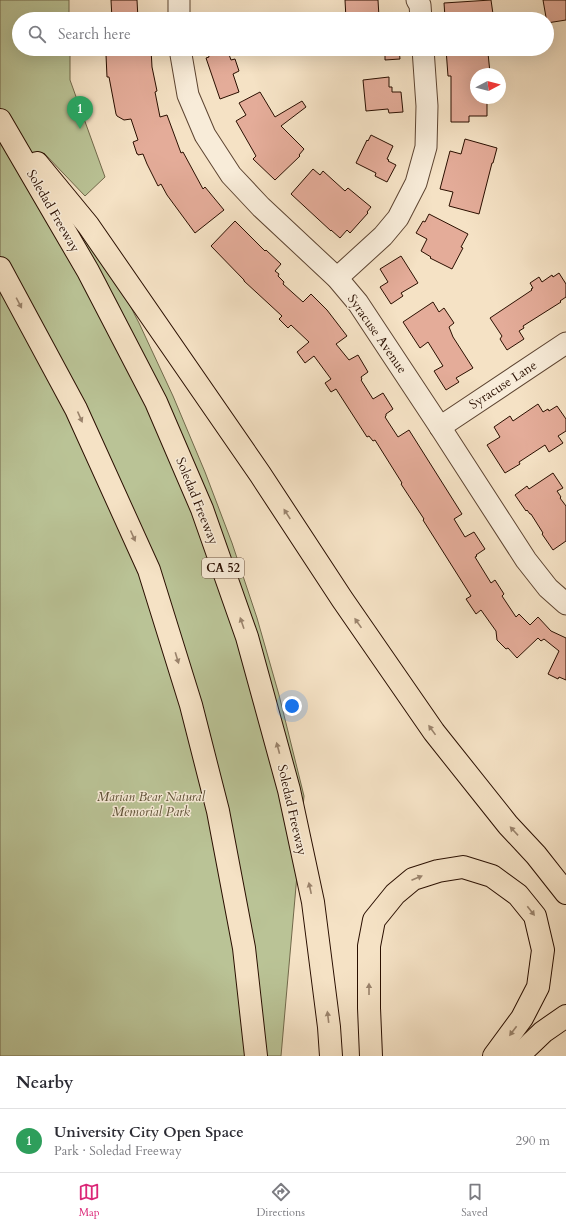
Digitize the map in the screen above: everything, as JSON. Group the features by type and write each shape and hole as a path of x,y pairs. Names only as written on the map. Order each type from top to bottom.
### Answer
{"main road":[{"path":"0,120 88,225 260,474 342,599 434,732 508,825 536,855 566,893"},
{"name":"Soledad Freeway","path":"0,120 88,271 156,402 202,509 247,637 289,790 313,902 329,1027 331,1056"},
{"path":"0,268 76,409 149,570 191,705 218,811 244,948 256,1056"},
{"path":"536,855 566,879"},
{"path":"371,1056 369,946 374,920 396,894 413,879 438,871 463,867 492,876 518,895 535,916 543,950 538,987 522,1018 494,1056"},
{"path":"518,1056 543,1032 566,1016"}],"street":[{"path":"179,0 179,12"},
{"path":"417,0 420,5 420,12"},
{"name":"Syracuse Avenue","path":"181,56 188,95 205,135 231,175 261,207 337,278 358,303 440,426 526,560 548,588 566,604"},
{"path":"337,278 383,236 398,218 416,183 426,147 427,106 423,56"},
{"name":"Syracuse Lane","path":"440,426 566,343"}],"green space":[{"name":"Marian Bear Natural Memorial Park","path":"0,0 69,0 69,12 12,12 12,56 70,56 70,80 105,177 85,196 44,153 103,253 139,323 173,396 205,472 232,543 257,618 279,695 304,796 281,1056 0,1056"}],"building":[{"path":"111,0 137,0 138,12 112,12"},
{"path":"345,0 378,0 379,12 346,12"},
{"path":"491,0 493,12 445,12 444,3"},
{"path":"543,0 566,0 566,20 554,22 554,12 545,12"},
{"path":"106,56 151,56 157,91 155,92 160,117 167,115 181,153 183,152 203,189 205,187 224,210 195,233 167,195 161,184 158,186 143,154 137,154 133,142 138,140 131,119 124,120 117,116 109,77 107,77"},
{"path":"230,56 231,60 235,59 239,71 233,74 239,92 220,99 206,58"},
{"path":"385,56 400,56 400,59 385,60"},
{"path":"447,56 488,56 490,68 470,68 470,104 487,104 487,116 469,116 469,122 451,122 451,76 448,76"},
{"path":"389,77 389,87 392,87 392,92 401,92 403,112 389,113 388,109 366,111 363,80"},
{"path":"260,92 275,117 302,101 306,107 281,126 304,149 299,155 300,156 275,180 253,159 256,156 236,121 246,115 239,103"},
{"path":"371,135 393,146 387,159 396,165 387,182 375,176 376,173 356,163"},
{"path":"465,139 497,148 479,214 449,206 453,192 440,189 450,151 461,154"},
{"path":"313,169 320,175 323,171 345,191 348,188 371,207 367,212 368,213 350,233 347,230 340,238 291,194"},
{"path":"429,214 468,234 461,247 463,248 452,269 430,258 431,257 421,251 427,239 416,233 423,221 425,222"},
{"path":"235,221 265,251 266,250 281,264 275,271 284,282 283,284 303,302 311,294 327,310 347,336 336,344 349,360 358,355 368,372 361,377 361,380 373,399 383,393 393,409 386,414 385,417 398,437 409,430 462,514 454,519 465,537 474,532 485,549 475,557 491,583 495,580 504,594 502,596 516,617 519,614 530,625 538,617 551,631 566,638 566,680 559,677 558,679 548,674 559,651 544,639 541,641 538,638 517,658 508,648 506,649 497,640 496,631 481,610 476,614 466,599 471,596 375,440 373,441 369,436 367,437 336,389 331,392 325,383 331,379 314,356 305,363 297,352 309,342 291,325 288,328 279,319 282,316 244,281 211,246"},
{"path":"401,256 418,283 401,293 403,296 391,304 380,287 388,282 380,269"},
{"path":"559,273 566,284 566,297 560,301 561,302 523,326 524,328 519,331 524,339 507,350 500,339 502,336 490,318 532,290 531,289 533,288 530,283 539,277 542,282 552,275 553,277"},
{"path":"433,302 439,312 444,308 454,323 449,327 453,337 473,368 456,378 459,382 446,390 434,371 443,366 428,342 420,348 403,322"},
{"path":"538,404 543,412 548,409 549,411 557,406 566,419 566,431 558,436 563,443 549,452 545,445 519,462 520,464 505,473 487,445 500,437 494,427 510,416 513,421"},
{"path":"553,473 563,488 557,491 566,506 566,541 553,550 531,514 527,510 526,511 515,495 527,486 529,489"}],"place":[{"name":"University City Open Space","path":"80,129"}]}
